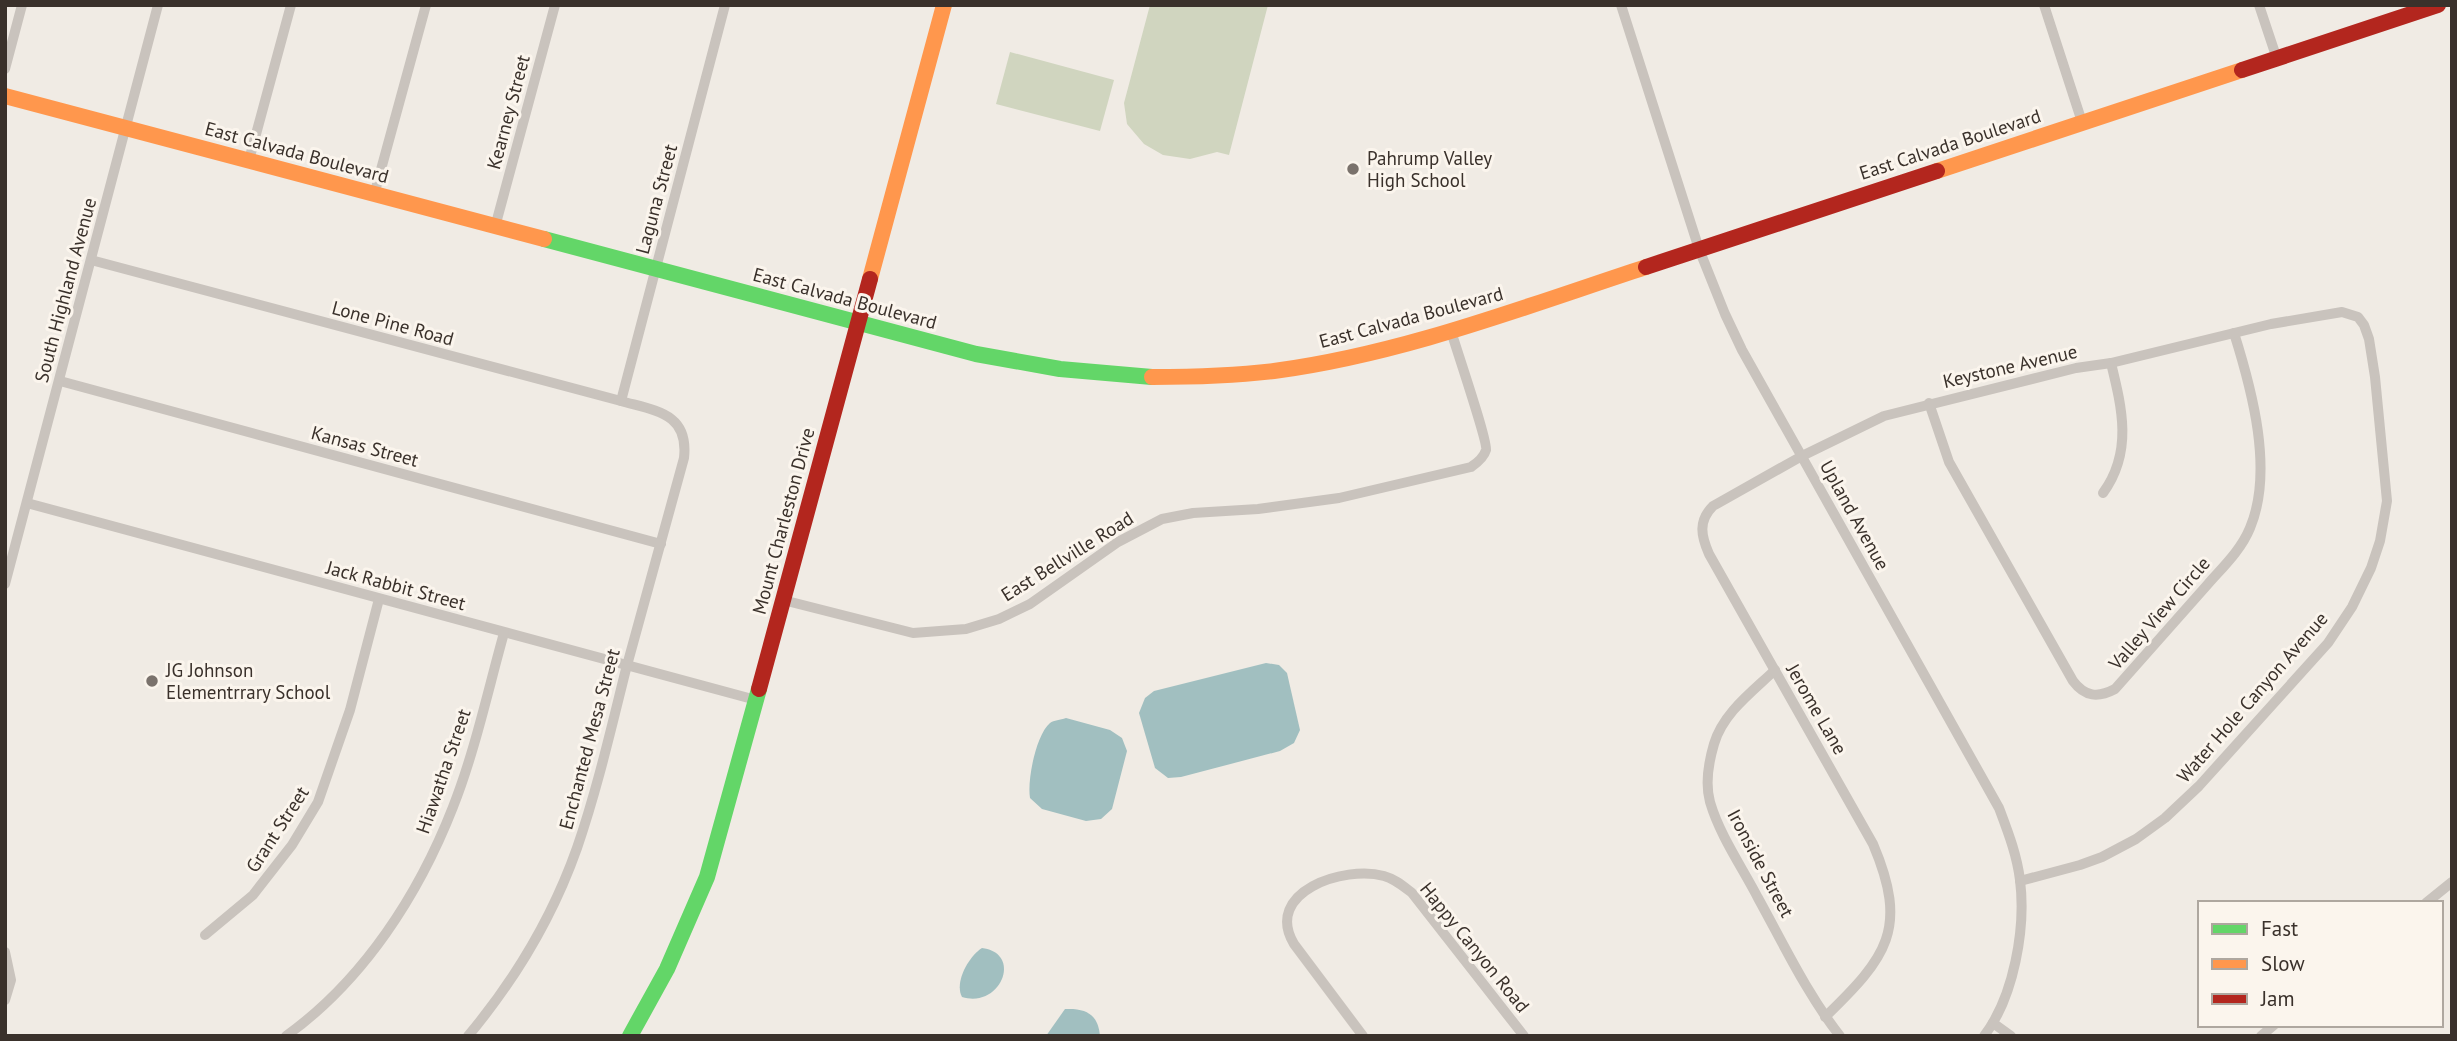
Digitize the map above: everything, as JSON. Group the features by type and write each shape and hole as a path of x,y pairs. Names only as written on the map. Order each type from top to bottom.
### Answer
{"main road":[{"name":"Mount Charleston Drive","path":"630,1036 652,1000 697,905 715,853 944,5"},
{"name":"East Calvada Boulevard","path":"5,96 976,354 1058,371 1097,374 1247,374 1368,354 1451,331 2438,5"}],"street":[{"path":"5,69 22,5"},
{"name":"South Highland Avenue","path":"5,584 158,5"},
{"path":"249,159 291,5"},
{"path":"374,194 426,5"},
{"name":"Kearney Street","path":"495,227 555,5"},
{"name":"Laguna Street","path":"621,401 725,5"},
{"name":"Upland Avenue","path":"1621,5 1699,249 1742,350 1999,808 2014,849 2022,914 2018,948 1993,1023 1984,1036"},
{"path":"2044,5 2082,122"},
{"path":"2259,5 2277,60"},
{"name":"Lone Pine Road","path":"91,260 661,412 681,428"},
{"name":"Water Hole Canyon Avenue","path":"2020,881 2102,857 2136,839 2165,818 2199,786 2328,643 2352,607 2371,568 2380,541 2387,501 2375,377 2364,325 2358,317 2343,312 2234,333"},
{"name":"East Bellville Road","path":"783,600 913,633 981,625 1030,604 1118,542 1162,519 1193,513 1258,509 1339,498 1471,467 1486,451 1486,441 1451,331"},
{"name":"Keystone Avenue","path":"1802,456 1884,416 2076,368 2111,363 2234,333"},
{"name":"Valley View Circle","path":"1930,403 1949,462 2073,681 2087,694 2106,694 2115,689 2237,550 2253,519 2259,482 2259,456 2248,381 2234,333"},
{"path":"2103,493 2114,474 2123,430 2122,411 2111,363"},
{"name":"Kansas Street","path":"60,381 661,544"},
{"name":"Enchanted Mesa Street","path":"468,1036 503,990 534,941 577,849 684,458 685,444 681,428"},
{"name":"Jerome Lane","path":"1802,456 1713,506 1706,513 1701,531 1709,554 1873,845 1889,891 1889,925 1884,946 1862,981 1825,1017"},
{"name":"Jack Rabbit Street","path":"27,503 756,700"},
{"name":"Grant Street","path":"205,935 253,895 292,845 318,802 350,710 379,599"},
{"name":"Hiawatha Street","path":"286,1036 328,1000 363,963 394,923 414,890 454,804 504,633"},
{"name":"Ironside Street","path":"1774,670 1736,707 1723,724 1709,766 1708,793 1729,845 1825,1017 1840,1036"},
{"name":"Happy Canyon Road","path":"1363,1036 1287,933 1287,912 1303,893 1338,876 1364,873 1383,876 1412,893 1524,1036"},
{"path":"2428,901 2452,882"},
{"path":"5,952 11,980 5,1000"},
{"path":"1993,1023 2011,1036"}],"green space":[{"path":"1150,5 1268,5 1229,155 1217,152 1190,159 1163,155 1144,144 1127,124 1124,103"},
{"path":"1010,52 1114,80 1100,131 996,104"}],"water":[{"path":"1266,663 1279,665 1287,673 1300,730 1294,743 1280,751 1181,777 1168,778 1155,768 1139,713 1145,698 1154,691"},
{"path":"1066,718 1110,730 1122,738 1127,751 1112,809 1101,819 1086,821 1042,809 1030,798 1031,770 1041,737 1050,723"},
{"path":"982,948 995,952 1002,959 1002,979 987,995 976,999 962,997 961,977 972,957"},
{"path":"1065,1009 1090,1014 1097,1022 1100,1036 1046,1036"}],"traffic: fast":[{"path":"544,239 976,354 1060,369 1152,377"},
{"path":"630,1036 667,969 707,877 759,689"}],"traffic: slow":[{"path":"870,279 944,5"},
{"path":"1937,171 2242,70"},
{"path":"5,96 544,239"},
{"path":"1152,377 1259,373 1369,353 1462,328 1646,267"}],"traffic: jam":[{"path":"2242,70 2438,5"},
{"path":"1646,267 1937,171"},
{"path":"759,689 870,279"}],"place":[{"name":"Pahrump Valley High School","path":"1353,169"},
{"name":"JG Johnson Elementrrary School","path":"152,681"}]}
